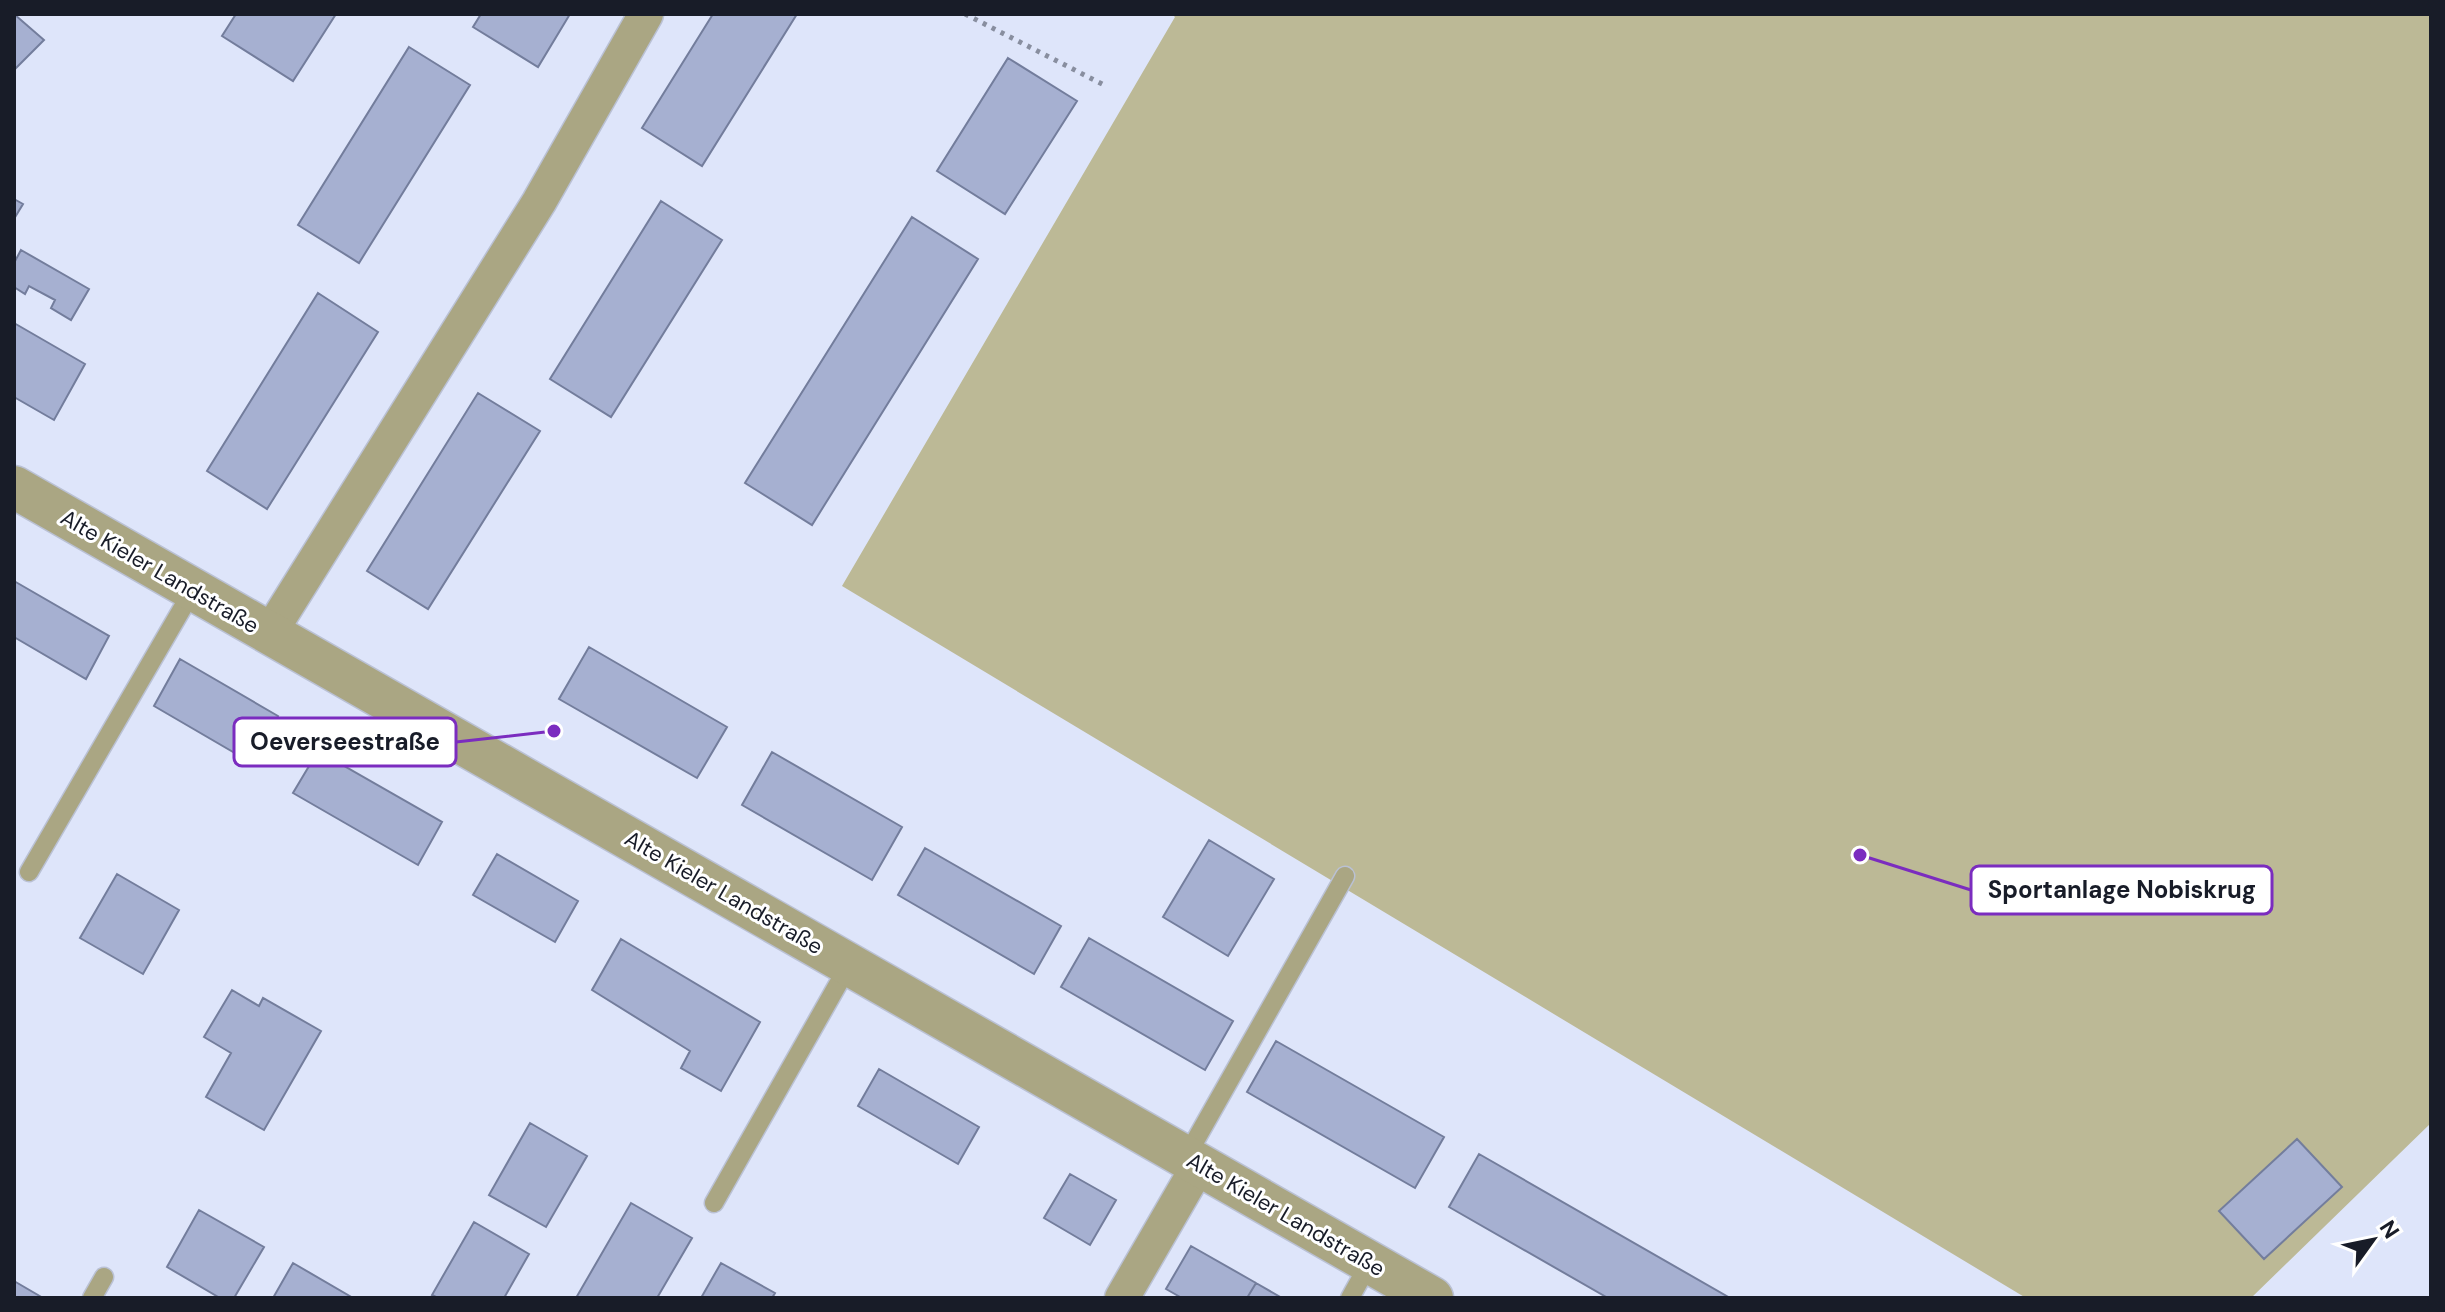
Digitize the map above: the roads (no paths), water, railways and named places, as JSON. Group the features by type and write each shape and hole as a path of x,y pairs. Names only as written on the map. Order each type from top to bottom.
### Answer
{"street":[{"path":"269,634 539,202 646,14"},
{"name":"Alte Kieler Landstraße","path":"16,493 850,963 1432,1298"},
{"path":"1122,1298 1192,1161"}],"lane":[{"path":"29,872 193,590"},
{"path":"1192,1161 1345,876"},
{"path":"714,1203 850,963"},
{"path":"1350,1298 1370,1262"},
{"path":"92,1298 104,1277"}],"place":[{"name":"Oeverseestraße","path":"554,731"},
{"name":"Sportanlage Nobiskrug","path":"1860,855"}]}
